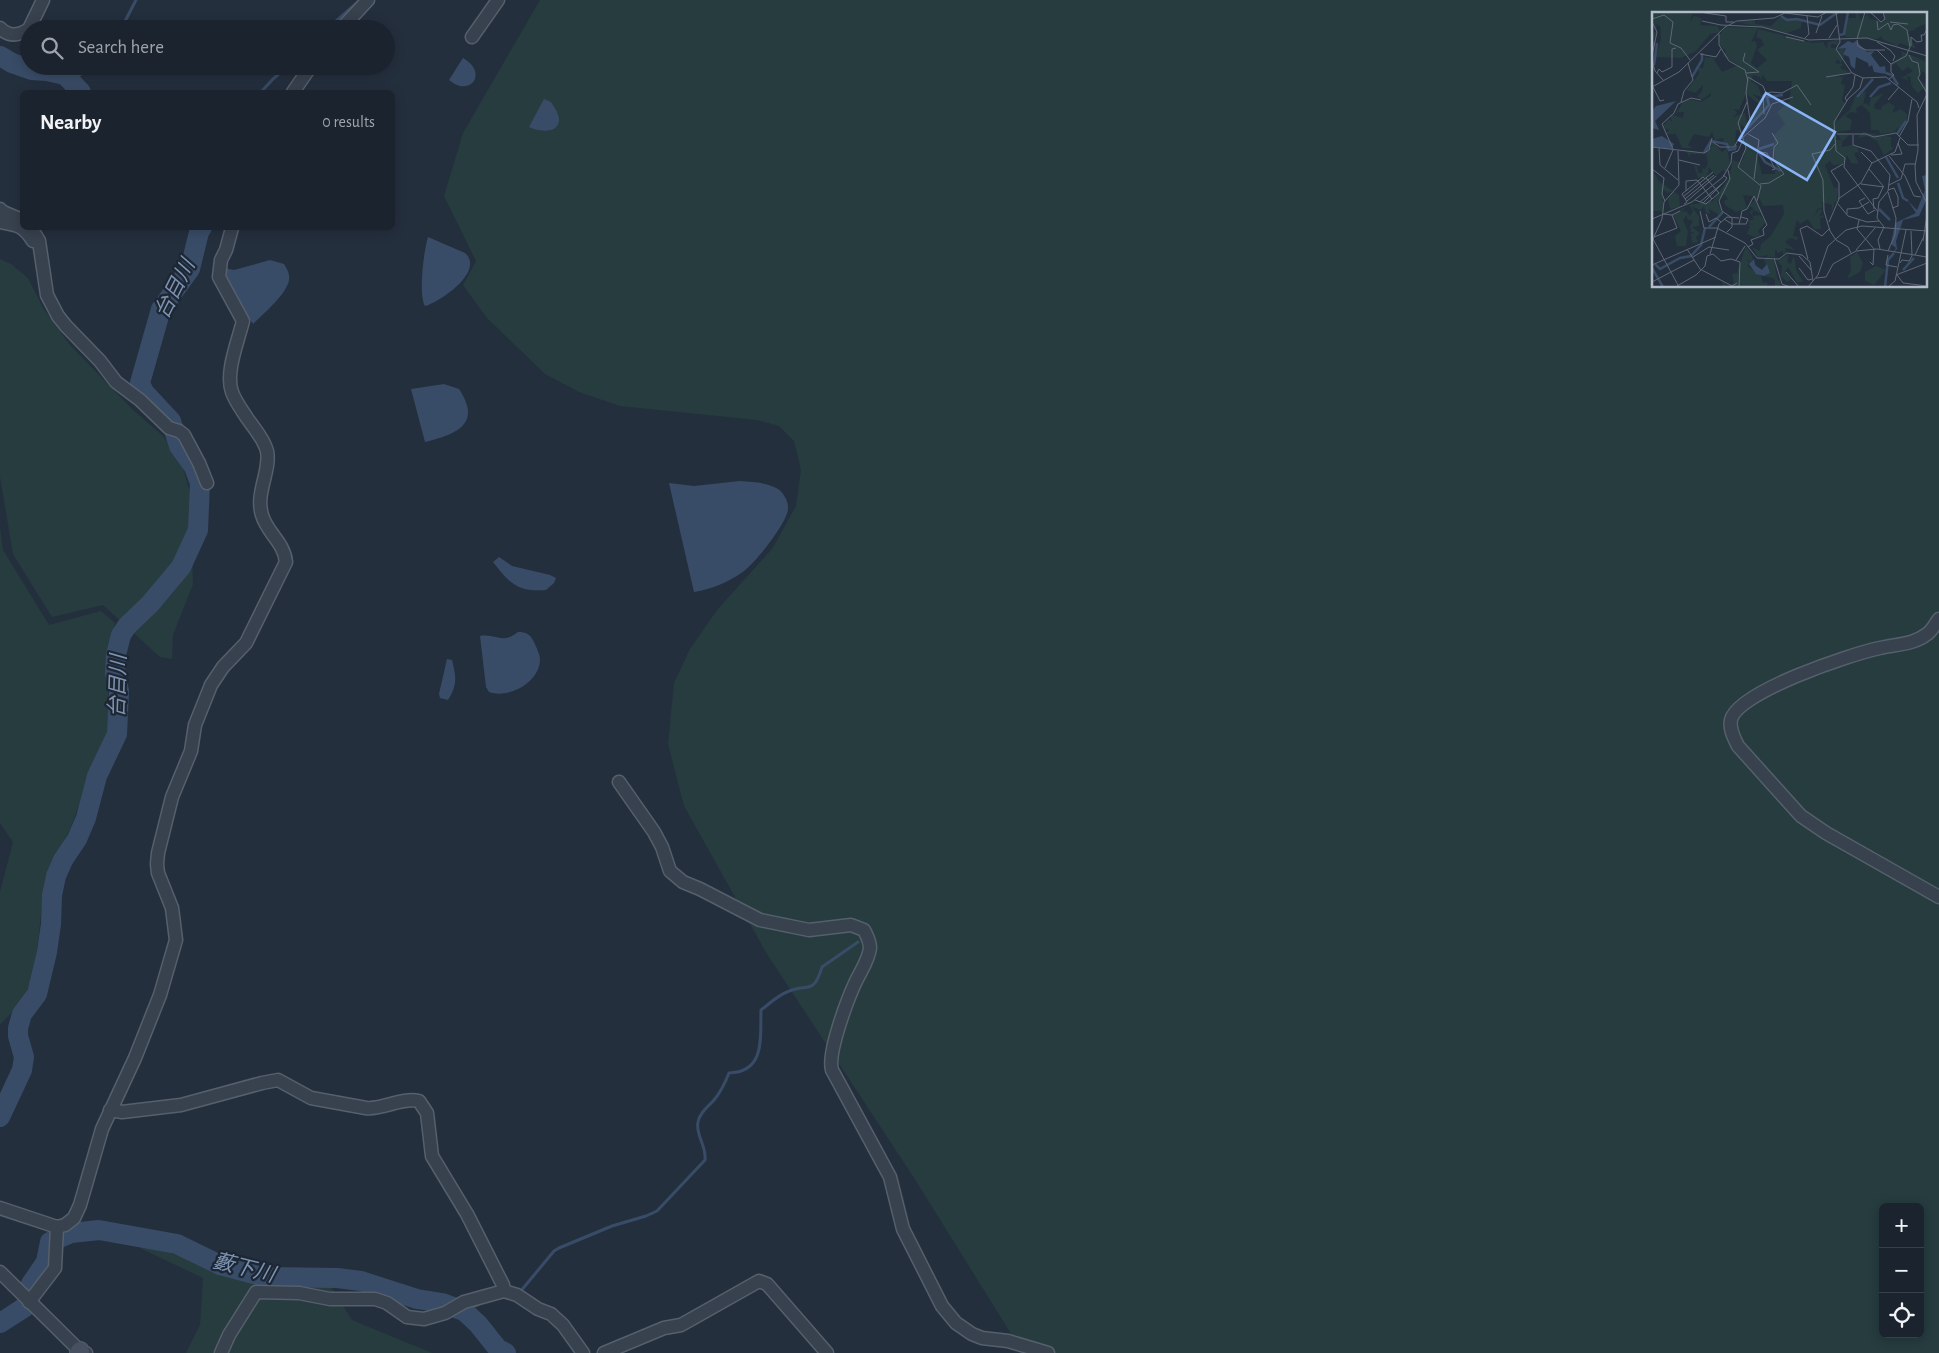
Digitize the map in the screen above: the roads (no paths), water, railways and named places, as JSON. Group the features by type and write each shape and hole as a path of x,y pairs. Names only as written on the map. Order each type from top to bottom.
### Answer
{"street":[{"path":"33,20 43,0"},
{"path":"349,20 368,0"},
{"path":"472,37 498,0"},
{"path":"0,28 6,34 20,34"},
{"path":"294,90 305,75"},
{"path":"0,209 20,219"},
{"path":"0,222 20,227"},
{"path":"24,230 42,256"},
{"path":"32,230 39,241 47,294 66,326 100,361 116,382 184,435 207,483"},
{"path":"30,1302 55,1268 57,1233 74,1218 80,1205 102,1129 135,1058 160,995 176,940 172,908 158,873 158,852 172,798 190,751 196,724 211,685 246,642 286,562 285,555 265,523 260,508 260,497 267,459 266,451 257,433 234,398 229,381 243,321 219,277 219,268 231,230"},
{"path":"1939,619 1928,634 1911,643 1880,648 1853,656 1765,689 1745,702 1733,713 1730,722 1738,746 1801,816 1826,833 1939,897"},
{"path":"618,782 654,832 662,847 670,871 683,882 760,920 809,930 851,925 864,930 869,942 869,954 850,995 830,1060 832,1070 890,1177 903,1229 942,1306 948,1314 972,1334 982,1338 1008,1341 1048,1353"},
{"path":"110,1110 122,1112 181,1105 278,1080 311,1098 366,1108 374,1109 411,1100 419,1101 427,1113 432,1156 467,1214 503,1285 504,1291"},
{"path":"0,1208 57,1233"},
{"path":"0,1272 82,1352"},
{"path":"604,1353 664,1328 681,1325 759,1281 767,1284 827,1353"},
{"path":"221,1353 229,1335 256,1292 299,1292 330,1299 375,1299 387,1303 407,1317 424,1319 504,1291 517,1295 538,1309 551,1314 563,1325 583,1353"}],"water":[{"path":"463,58 471,64 476,76 470,85 464,86 457,85 449,80"},
{"path":"544,99 551,102 559,117 558,125 547,131 529,127"},
{"path":"428,237 465,253 470,260 465,276 458,284 441,298 425,306 422,282 423,261"},
{"path":"270,260 284,264 289,274 289,280 284,291 253,324 225,281 223,268 234,270"},
{"path":"444,384 459,389 468,411 467,419 463,426 456,431 425,442 411,389"},
{"path":"740,481 755,482 778,489 788,503 786,515 770,542 744,571 720,584 694,592 669,483 694,486"},
{"path":"499,557 512,566 550,575 556,578 554,583 546,590 521,588 510,581 493,562"},
{"path":"518,632 528,634 532,639 540,658 538,668 528,682 513,691 497,694 489,692 486,687 480,636 507,638"},
{"path":"447,659 452,660 455,680 448,700 440,698 439,694"}],"waterway":[{"path":"126,20 136,0"},
{"path":"337,20 360,0"},
{"name":"台目川","path":"0,56 20,66"},
{"name":"台目川","path":"65,75 79,90"},
{"path":"71,80 80,75"},
{"path":"263,90 278,75"},
{"name":"台目川","path":"0,1117 22,1070 24,1057 18,1036 18,1028 22,1014 37,994 47,952 51,924 52,895 56,876 63,860 77,839 86,818 97,776 117,734 119,691 115,673 116,655 121,635 181,567 198,530 200,483 194,467 179,446 171,421 144,392 140,383 161,309 190,269 200,230"},
{"path":"197,240 208,234 210,230"},
{"path":"520,1292 554,1251 559,1248 612,1226 657,1211 705,1160 698,1131 699,1118 702,1112 719,1094 729,1073 741,1071 749,1067 755,1060 759,1051 761,1010 783,994 794,989 812,985 816,982 822,967 858,942"},
{"name":"藪下川","path":"29,1290 46,1262 50,1242 71,1233 99,1230 177,1244 220,1265 265,1277 337,1278 361,1281 417,1299 442,1303 464,1311 478,1324 498,1349 506,1353"},
{"path":"464,1311 480,1304"},
{"name":"藪下川","path":"0,1323 25,1307"}]}
